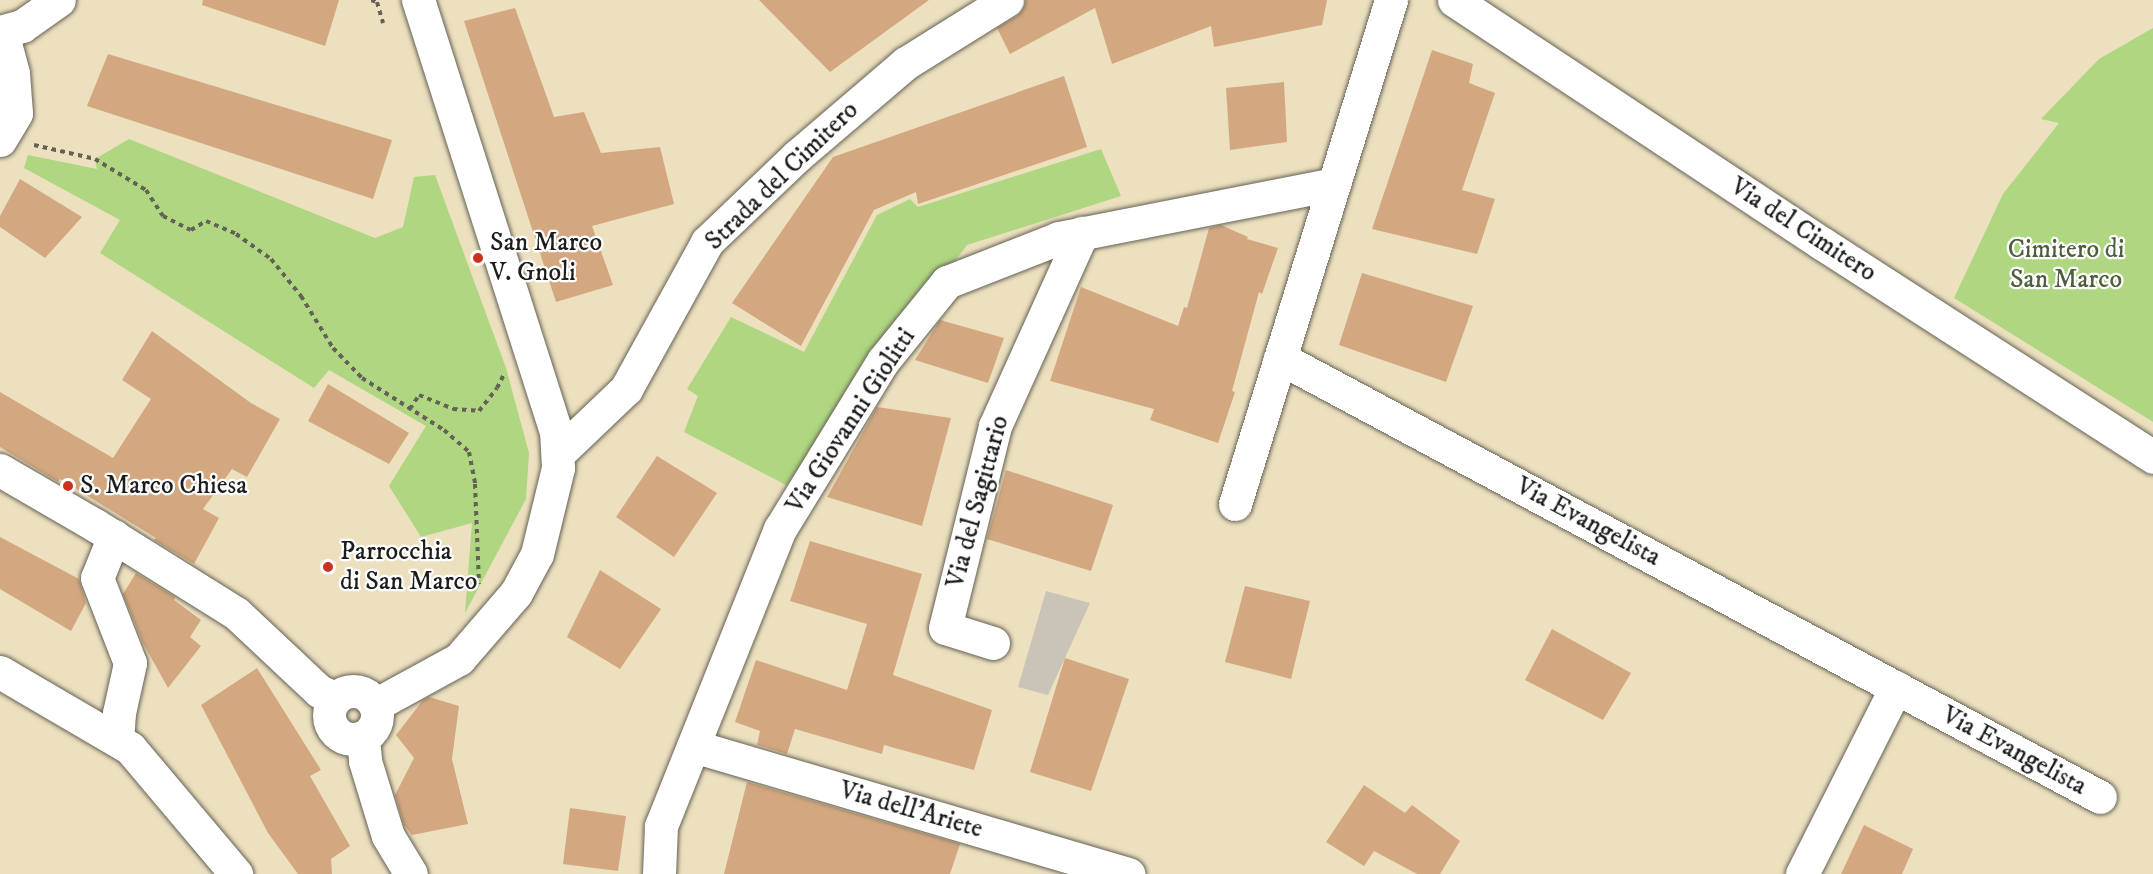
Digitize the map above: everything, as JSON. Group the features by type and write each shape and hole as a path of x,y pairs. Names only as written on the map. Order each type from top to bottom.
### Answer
{"street":[{"path":"14,142 16,113 13,73 1,32 22,26 59,0"},
{"path":"375,705 459,659 516,593 537,554 558,468 559,453 556,432 418,0"},
{"name":"Strada del Cimitero","path":"559,453 626,389 707,242 797,156 906,63 1007,0"},
{"path":"1235,504 1391,0"},
{"name":"Via del Cimitero","path":"1454,0 1813,238 2153,457"},
{"name":"Via Giovanni Giolitti","path":"659,874 661,826 780,529 884,361 947,282 1059,238 1334,184"},
{"name":"Via del Sagittario","path":"993,643 945,628 995,426 1082,233"},
{"name":"Via Evangelista","path":"1280,357 2100,797"},
{"path":"0,470 114,536 236,613 319,691 335,698"},
{"path":"114,536 97,579 130,663 119,713 117,740"},
{"path":"0,672 130,748 236,874"},
{"path":"1802,874 1896,687"},
{"path":"363,737 344,738 336,732 328,715 335,698 352,691 362,692 375,705 375,723 363,737 365,761 388,836 411,874"},
{"name":"Via dell'Ariete","path":"693,746 1129,874"},
{"path":"383,874 388,836"}],"path":[{"path":"371,0 377,2 383,23"},
{"path":"14,142 95,159 146,190 163,216 191,230 206,221 236,234 271,259 301,296 333,348 362,378 444,430 469,452 475,484 480,588 488,626"},
{"path":"410,409 419,395 453,409 478,411 497,388 506,368"}],"shaded area":[{"path":"1046,591 1090,603 1048,695 1018,687"}],"green space":[{"name":"Cimitero di San Marco","path":"2153,28 2153,422 1954,298 2003,194 2059,123 2041,119 2099,59"},
{"path":"129,139 375,238 403,227 414,177 435,175 506,368 529,453 526,499 465,613 472,523 421,537 389,486 426,426 329,370 314,388 100,253 120,220 24,168 28,155 97,169 95,159"},
{"path":"1101,149 1121,196 967,245 786,485 684,432 698,396 687,389 731,317 804,352 877,215 910,199 918,207"}],"building":[{"path":"203,0 339,0 325,46 202,5"},
{"path":"759,0 929,0 830,72"},
{"path":"1026,0 1327,0 1322,25 1214,47 1211,26 1112,64 1095,8 1010,54 997,28 1017,16"},
{"path":"515,8 554,117 584,112 601,153 660,147 674,204 592,226 613,285 556,302 464,21"},
{"path":"1432,50 1473,64 1469,83 1495,93 1462,190 1495,199 1477,254 1372,229"},
{"path":"108,54 392,140 373,199 87,106"},
{"path":"1064,76 1087,147 918,204 916,192 874,210 801,346 732,303 833,157"},
{"path":"1284,82 1287,142 1230,150 1226,88"},
{"path":"20,179 82,217 45,258 0,227 0,216"},
{"path":"1221,225 1248,237 1247,239 1278,248 1262,294 1259,292 1232,391 1235,392 1218,443 1150,420 1154,409 1050,381 1081,287 1178,326 1184,307 1187,308 1209,228"},
{"path":"1362,273 1473,306 1446,382 1339,345"},
{"path":"940,320 1004,338 988,383 915,360"},
{"path":"152,331 251,403 280,419 247,477 232,469 203,509 219,518 194,564 60,479 58,482 0,447 0,392 113,458 151,399 122,380"},
{"path":"328,384 409,433 389,464 308,421"},
{"path":"877,407 951,418 922,526 827,497"},
{"path":"657,456 717,493 674,557 616,517"},
{"path":"1006,470 1113,505 1091,571 987,539"},
{"path":"0,537 79,579 86,603 71,631 0,589"},
{"path":"810,541 922,574 893,675 992,710 974,770 884,745 882,754 795,729 787,754 757,745 760,731 735,722 756,660 847,690 867,624 790,601"},
{"path":"600,570 661,609 620,669 567,637"},
{"path":"136,573 175,597 174,600 201,620 190,637 201,646 168,688 143,643 123,594"},
{"path":"1245,586 1310,601 1291,679 1225,662"},
{"path":"1552,629 1631,673 1603,720 1525,680"},
{"path":"1065,658 1129,679 1091,791 1030,772"},
{"path":"257,668 321,770 310,776 350,846 331,859 332,874 298,874 268,833 201,705"},
{"path":"429,697 459,706 452,759 468,824 412,835 404,825 395,795 414,758 396,735 423,700"},
{"path":"747,782 960,844 950,874 724,874"},
{"path":"1364,785 1405,813 1412,805 1460,841 1440,874 1417,874 1374,851 1364,866 1326,842"},
{"path":"570,808 626,816 618,871 563,864"},
{"path":"1864,825 1913,849 1902,874 1841,874"}],"place":[{"name":"San Marco V. Gnoli","path":"478,258"},
{"name":"S. Marco Chiesa","path":"68,486"},
{"name":"Parrocchia di San Marco","path":"328,567"}]}
